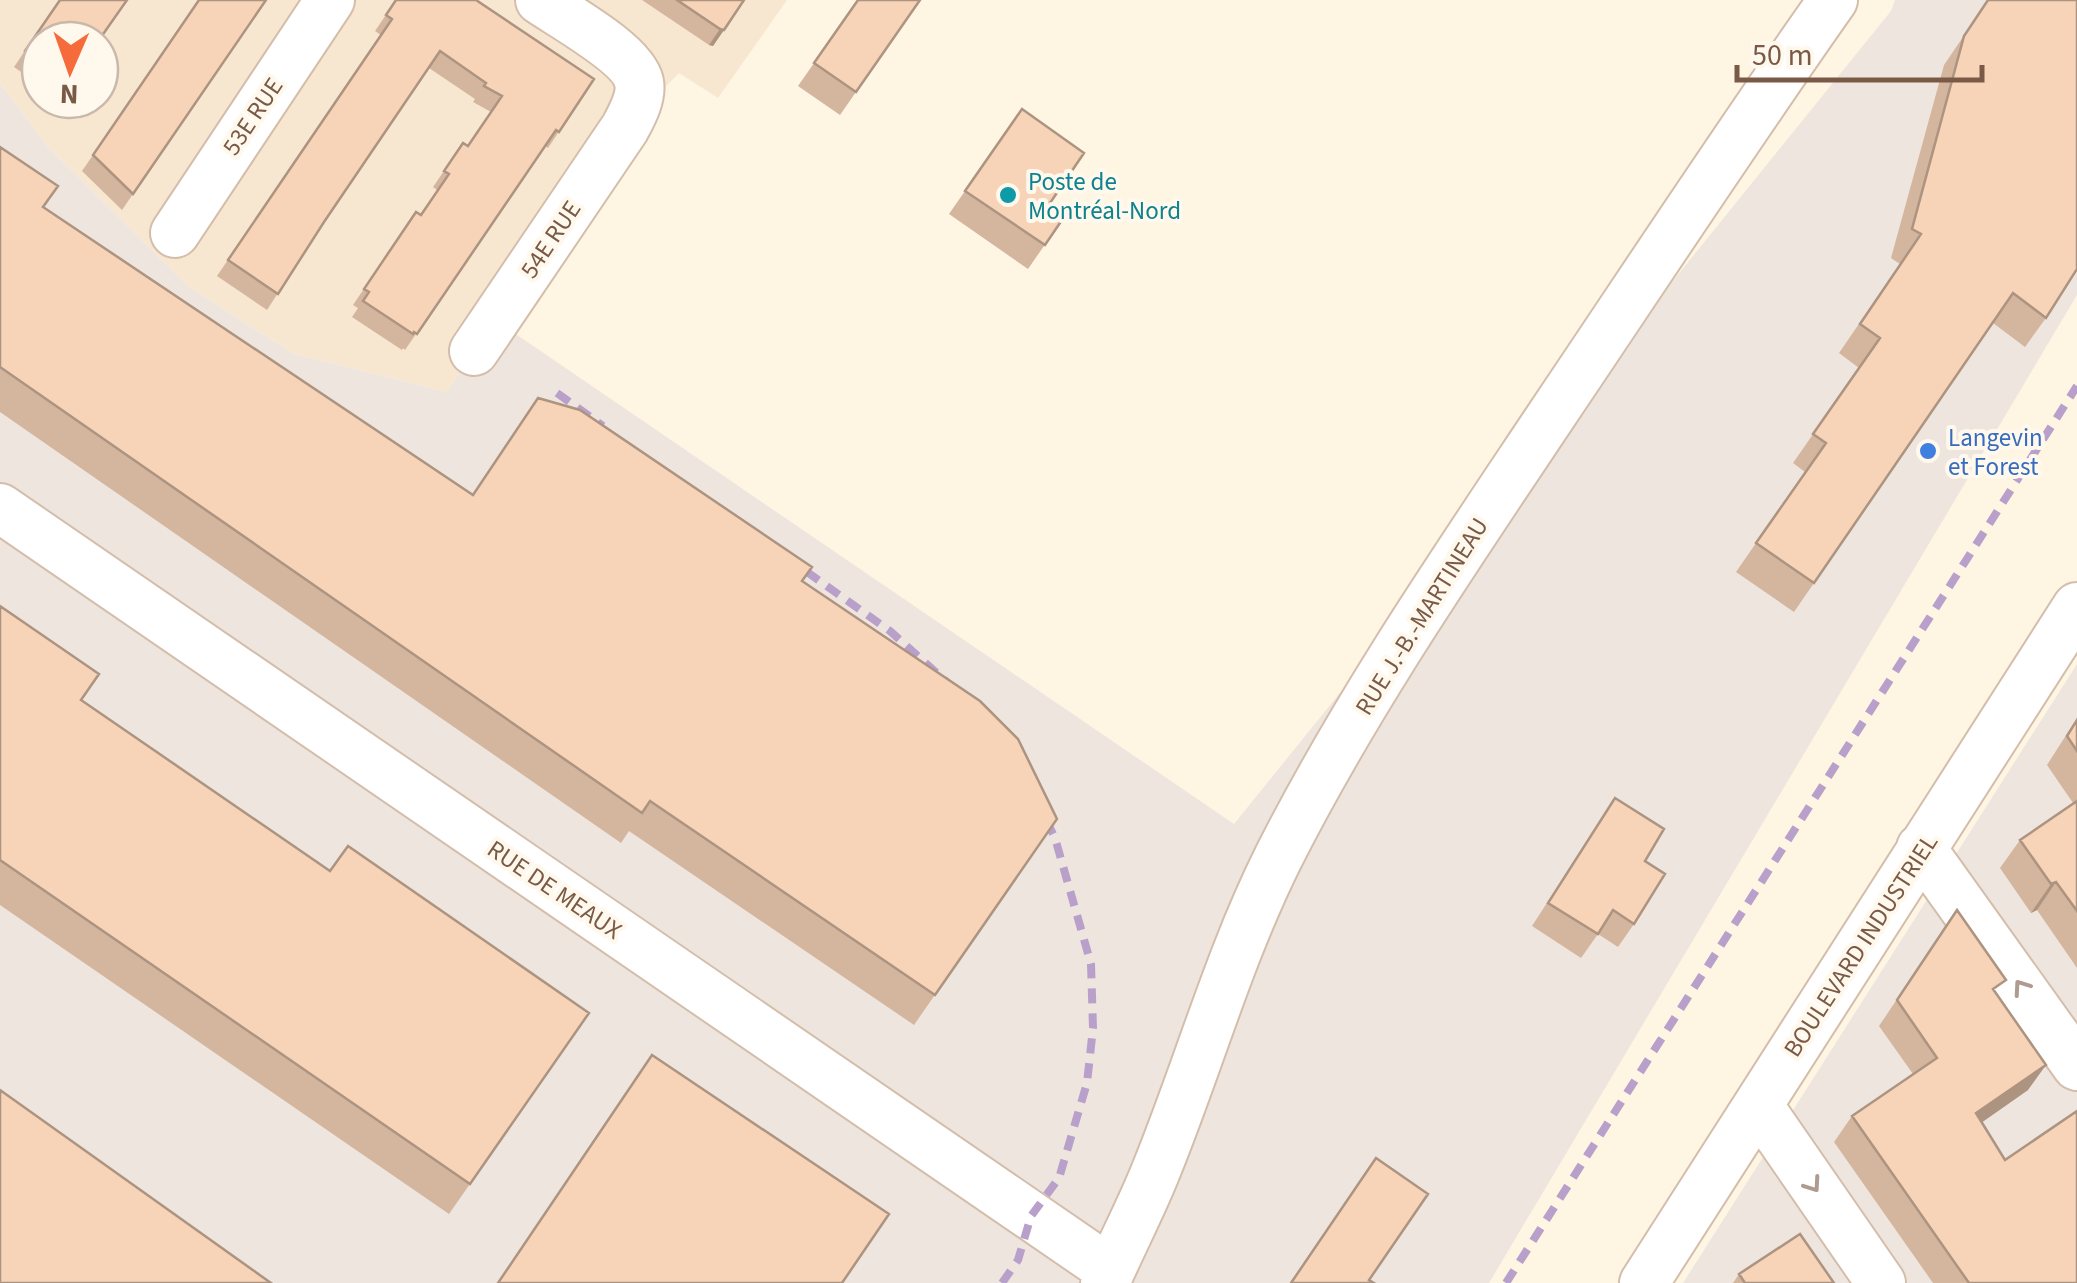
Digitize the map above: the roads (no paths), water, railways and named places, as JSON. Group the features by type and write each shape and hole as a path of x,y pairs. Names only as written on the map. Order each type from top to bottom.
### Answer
{"street":[{"name":"53E RUE","path":"175,233 330,0"},
{"name":"54E RUE","path":"474,351 636,107 640,85 632,66 540,0"},
{"name":"RUE J.-B.-MARTINEAU","path":"1108,1276 1155,1174 1242,938 1276,861 1327,768 1492,503 1834,0"},
{"name":"RUE DE MEAUX","path":"0,508 1108,1276"},
{"name":"BOULEVARD INDUSTRIEL","path":"1644,1283 2077,607"},
{"path":"1922,848 2077,1066"},
{"path":"1758,1105 1881,1283"}],"railway":[{"path":"1506,1283 2077,386"},
{"path":"557,393 603,426"},
{"path":"786,557 890,631 951,686"},
{"path":"1002,1283 1018,1260 1031,1216 1059,1178 1087,1083 1093,1028 1091,964 1055,838 1037,802"}],"place":[{"name":"Poste de Montréal-Nord","path":"1008,195"},
{"name":"Langevin et Forest","path":"1928,451"}]}
